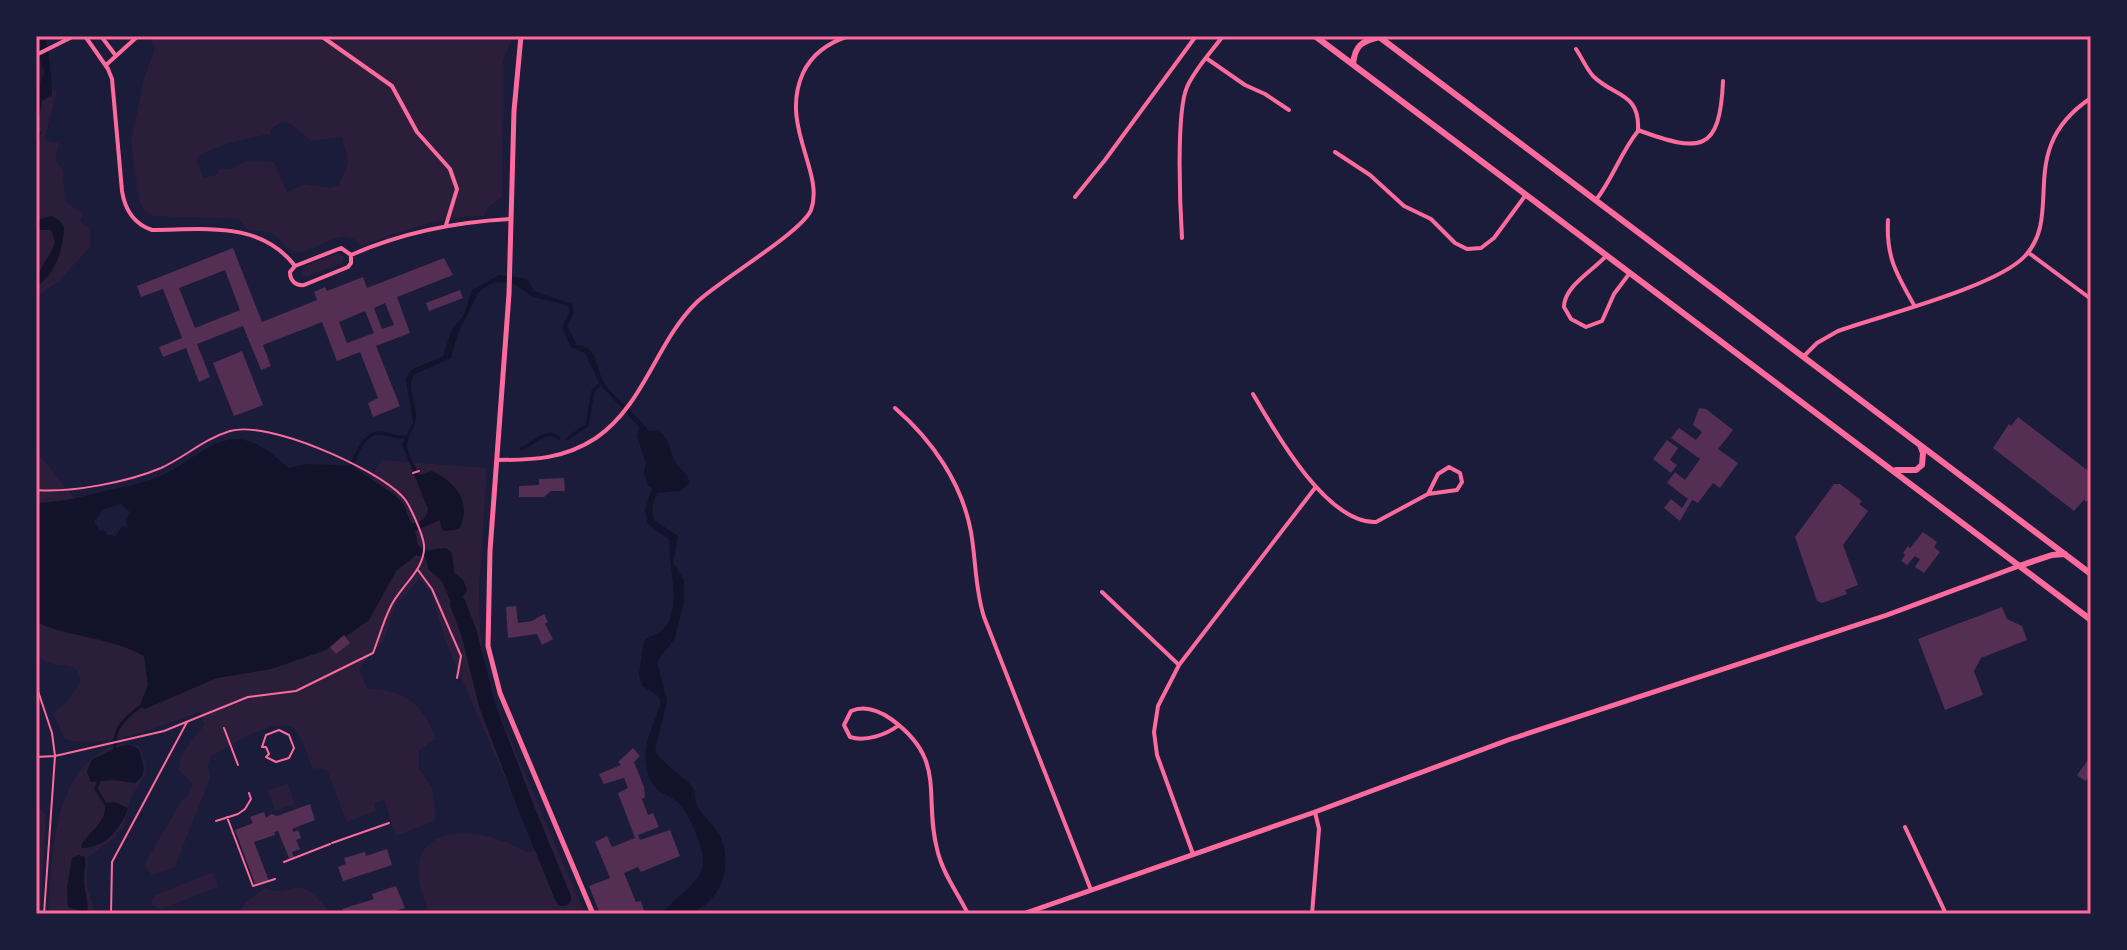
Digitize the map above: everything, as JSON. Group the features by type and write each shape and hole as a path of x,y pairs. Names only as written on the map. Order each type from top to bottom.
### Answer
{"main road":[{"path":"1315,36 2091,620"},
{"path":"1353,64 1354,51 1363,41 1379,37 2091,574"},
{"path":"1889,467 1906,471 1919,468 1924,457 1919,444"},
{"path":"2019,566 2065,554"}],"street":[{"path":"36,55 74,36"},
{"path":"85,36 106,65 113,83 123,196 133,218 152,230 217,229 246,234 276,245 295,266"},
{"path":"101,36 116,56"},
{"path":"106,65 138,36"},
{"path":"321,36 392,86 421,136 450,169 457,182 457,193 446,225"},
{"path":"521,36 514,111 509,294 488,603 491,663 500,693 593,914"},
{"path":"497,460 541,460 566,453 596,437 630,405 664,343 690,309 807,217 813,192 796,119 798,87 810,61 829,44 849,36"},
{"path":"1075,197 1196,36"},
{"path":"1182,238 1183,101 1186,89 1223,36"},
{"path":"1576,49 1593,75 1630,101 1637,112 1638,130 1623,151 1613,177 1596,200"},
{"path":"1206,58 1289,110"},
{"path":"1638,130 1677,143 1701,143 1710,137 1718,124 1723,81"},
{"path":"1803,357 1826,337 1997,276 2028,252 2039,222 2044,164 2050,143 2063,124 2091,98"},
{"path":"1335,152 1370,175 1404,206 1431,219 1455,243 1467,249 1481,248 1494,238 1526,194"},
{"path":"351,255 388,240 446,225 510,219"},
{"path":"1888,220 1887,239 1892,264 1914,305"},
{"path":"338,249 346,249 351,255 348,267 302,285 291,278 290,272 295,266 338,249"},
{"path":"2028,252 2091,299"},
{"path":"1607,255 1566,293 1564,307 1571,319 1586,327 1602,321 1614,294 1630,272"},
{"path":"1253,394 1315,488 1357,518 1370,523 1383,520 1428,494 1457,490 1462,482 1460,473 1449,467 1441,470 1428,494"},
{"path":"895,408 921,431 937,453 963,503 971,532 978,596 984,617 1091,890"},
{"path":"1193,854 1155,744 1158,706 1179,665 1315,488"},
{"path":"1023,914 1315,812 1508,740 1887,615 2019,566"},
{"path":"1102,592 1179,665"},
{"path":"899,725 890,731 859,740 847,734 844,722 851,711 861,708 881,713 899,725 912,737 923,752 931,779 938,853 948,879 968,914"},
{"path":"1312,914 1319,829 1315,812"},
{"path":"1905,827 1946,914"}],"path":[{"path":"36,490 83,487 148,472 230,431 268,432 349,462 389,484 409,504 423,548 417,569 391,605 373,653 307,687 248,697 218,712 188,720 164,731 55,756 36,757"},
{"path":"413,473 419,471"},
{"path":"417,569 427,579 456,640 461,656 457,678"},
{"path":"36,685 52,733 55,756 44,914"},
{"path":"111,914 112,862 188,720"},
{"path":"224,728 238,765"},
{"path":"273,731 284,731 293,741 292,754 282,762 268,759 267,750 262,747 263,740 273,731"},
{"path":"216,821 245,809 251,799 249,793"},
{"path":"227,817 253,886 275,879"},
{"path":"284,862 389,823"}],"shaded area":[{"path":"36,36 45,36 52,95 42,101 37,130 41,132 36,154 36,91 45,73 36,51"},
{"path":"150,36 513,36 503,61 502,198 489,206 484,216 437,222 361,246 354,239 339,237 298,252 288,248 273,234 248,230 238,219 153,216 144,210 139,201 131,141 144,79 155,48","holes":["281,122 291,124 311,141 342,137 348,163 339,185 330,188 305,184 287,192 274,162 246,161 203,178 196,158 204,153 270,134 271,129"]},
{"path":"36,85 57,92 44,140 59,143 55,161 63,170 65,201 83,214 80,222 89,226 91,246 59,281 36,297"},
{"path":"51,216 64,227 62,245 49,275 36,287 38,275 55,242 51,230 36,230 36,220"},
{"path":"339,253 344,257 342,263 306,277 300,274 305,266"},
{"path":"499,275 527,279 534,291 572,304 574,312 567,326 577,345 593,354 605,384 616,397 649,431 656,431 665,437 675,462 688,479 681,491 657,493 652,507 654,520 678,536 673,563 684,580 684,602 675,638 657,662 667,701 655,750 694,790 698,808 721,838 725,862 721,884 715,894 708,902 687,914 662,914 699,875 703,862 701,847 679,803 657,789 649,776 646,748 661,701 642,686 639,674 644,641 665,627 673,607 670,540 647,523 645,510 652,488 648,486 644,473 646,463 637,436 639,427 600,384 585,353 571,347 562,327 570,311 567,305 533,297 514,284 495,282 478,293 457,336 451,358 412,378 416,416 407,442 409,453 420,475 432,471 455,488 464,511 459,529 444,531 440,520 415,531 418,546 427,551 446,548 452,553 454,572 467,589 458,604 451,602 442,581 429,570 425,557 416,555 396,571 369,620 326,650 271,669 217,678 145,709 140,706 148,685 144,656 118,645 36,622 36,503 73,499 147,481 226,441 250,442 265,449 289,468 307,464 351,466 395,495 404,505 411,523 422,520 428,509 402,444 413,423 406,379 411,370 443,356 452,329 464,315 472,290","holes":["121,504 130,512 126,521 128,528 122,526 116,536 99,530 94,521 104,509"]},
{"path":"36,451 75,499 36,503"},
{"path":"382,460 487,468 479,590 486,682 585,914 430,914 420,885 419,862 427,847 441,837 460,833 481,835 528,853 536,849 446,643 431,593 419,579 396,605 384,640 359,668 367,688 402,696 425,716 436,739 419,750 419,769 432,787 436,820 396,836 384,799 374,803 376,811 347,822 327,770 312,768 297,732 290,727 268,728 210,757 210,778 175,867 152,875 144,865 193,785 179,770 181,755 204,725 200,712 116,739 81,742 64,739 54,712 68,701 81,680 73,667 49,663 37,656 36,622 125,646 144,656 148,680 140,703 150,707 217,678 271,669 326,650 369,620 396,571 416,555 425,556 429,570 442,581 451,602 458,604 467,592 463,580 454,572 451,552 419,549 404,508 370,479"},
{"path":"121,744 139,746 146,763 145,775 130,799 124,826 115,837 88,857 87,886 93,914 49,914 54,840 68,790 81,769 98,754"},
{"path":"120,746 138,748 143,762 142,776 135,783 113,780 91,782 87,772 91,760"},
{"path":"287,783 295,804 275,811 268,791"},
{"path":"114,802 128,808 121,823 105,841 82,848 103,816 105,803"},
{"path":"36,806 46,814 41,914 36,914"},
{"path":"79,855 85,857 87,913 68,907 67,887 72,858"},
{"path":"213,872 218,887 161,909 152,905 155,895"},
{"path":"297,887 306,889 331,914 238,914 246,902 265,888 278,891"}],"building":[{"path":"233,248 262,322 317,300 314,292 325,287 327,291 363,277 367,288 444,258 453,275 397,297 410,333 376,346 400,406 373,417 368,403 378,398 360,352 337,361 322,322 263,345 271,366 261,370 243,326 197,344 210,377 199,382 186,348 163,357 159,347 182,338 163,289 141,297 137,286","holes":["225,270 240,310 195,328 179,288","385,303 394,325 382,329 374,308","365,311 374,333 347,343 339,322"]},
{"path":"460,290 463,298 429,311 426,303"},
{"path":"242,351 263,405 234,416 213,363"},
{"path":"1699,408 1706,409 1733,430 1718,449 1738,463 1720,488 1713,483 1698,503 1692,500 1680,521 1664,508 1671,499 1682,508 1688,499 1667,483 1675,472 1685,480 1700,459 1671,438 1679,428 1696,440 1702,432 1693,425"},
{"path":"2018,417 2091,473 2091,496 2074,511 1993,448 2009,424 2011,426"},
{"path":"1667,440 1678,448 1670,460 1677,465 1671,473 1653,459"},
{"path":"564,478 565,491 551,491 544,497 519,497 519,486 539,485 539,479"},
{"path":"1834,484 1840,484 1862,501 1859,504 1868,511 1843,545 1858,585 1845,590 1847,594 1822,603 1817,601 1795,537"},
{"path":"1923,532 1937,542 1934,547 1940,552 1924,573 1915,567 1920,559 1915,556 1907,565 1901,561 1908,546 1910,548"},
{"path":"516,606 518,623 532,621 544,614 548,622 545,624 553,639 542,645 537,634 508,638 506,607"},
{"path":"2002,607 2007,619 2022,626 2027,640 1981,658 1974,671 1983,695 1945,710 1918,639"},
{"path":"344,635 350,643 336,654 330,647"},
{"path":"633,748 640,756 634,762 644,787 645,797 642,799 648,815 653,813 659,827 638,835 640,840 670,830 680,856 641,872 638,867 624,873 636,902 641,901 644,911 637,914 600,914 589,886 610,878 595,842 607,836 612,847 635,838 618,793 628,788 624,778 604,784 599,774 621,765 618,762"},
{"path":"2091,756 2091,782 2077,775"},
{"path":"310,804 315,820 292,829 294,832 298,830 301,838 296,840 300,849 292,852 294,857 289,858 278,831 254,842 269,881 255,884 235,830 253,823 250,817 264,812 266,818"},
{"path":"387,849 392,865 343,881 338,867 346,864 344,858 365,852 366,856"},
{"path":"396,886 405,908 385,914 344,914 342,909 374,899 372,894"}],"waterway":[{"path":"567,439 587,425 593,391 601,383"},
{"path":"351,466 370,436 380,433 405,437"},
{"path":"521,449 545,435 559,438"},
{"path":"458,604 469,633 487,705 563,898"},
{"path":"115,750 120,725 140,707"},
{"path":"99,780 96,789 106,805"}]}
